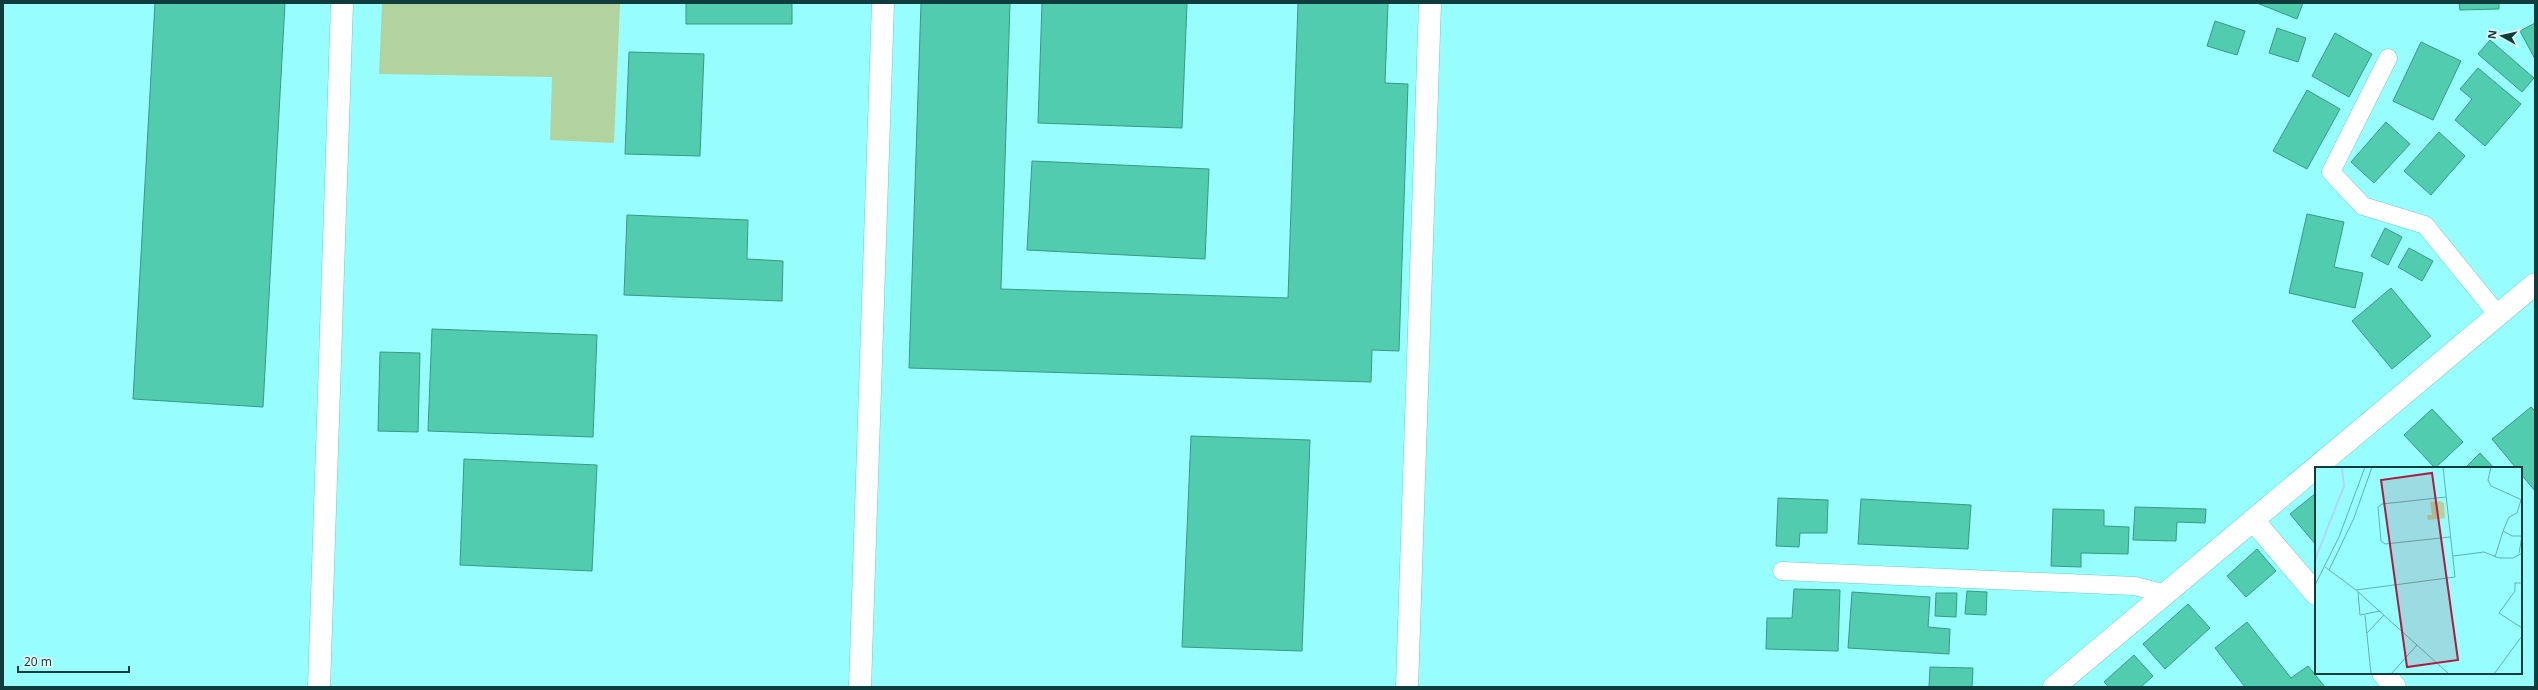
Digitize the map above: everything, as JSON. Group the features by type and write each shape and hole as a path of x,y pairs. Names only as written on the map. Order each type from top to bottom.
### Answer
{"street":[{"path":"320,687 342,3"},
{"path":"860,687 883,3"},
{"path":"1407,687 1430,3"},
{"path":"2316,467 2535,284"},
{"path":"2054,687 2315,468"},
{"path":"2253,520 2315,593"},
{"path":"2384,674 2395,687"}],"lane":[{"path":"2388,58 2331,172 2363,206 2425,225 2498,315"},
{"path":"1782,571 2135,586 2165,594"}],"green space":[{"path":"382,3 620,3 614,143 550,140 552,77 379,74"}],"building":[{"path":"155,3 285,3 263,407 133,399"},
{"path":"686,3 792,3 792,24 686,24"},
{"path":"921,3 1010,3 1001,289 1288,298 1298,3 1388,3 1385,83 1408,84 1399,351 1372,350 1371,382 909,368"},
{"path":"1042,3 1187,3 1182,128 1038,123"},
{"path":"2257,3 2303,3 2297,19"},
{"path":"2459,3 2499,3 2499,9 2460,10"},
{"path":"2215,21 2245,31 2237,55 2207,46"},
{"path":"2535,23 2535,59 2520,31"},
{"path":"2277,28 2306,38 2298,62 2269,53"},
{"path":"2335,33 2372,54 2349,97 2312,76"},
{"path":"2490,40 2534,78 2522,92 2478,54"},
{"path":"2421,42 2461,61 2433,120 2393,101"},
{"path":"629,52 704,54 700,156 625,154"},
{"path":"2478,68 2521,104 2485,146 2455,120 2472,99 2460,89"},
{"path":"2307,90 2340,109 2307,169 2273,151"},
{"path":"2386,122 2410,144 2374,183 2351,162"},
{"path":"2439,132 2465,156 2431,195 2404,171"},
{"path":"1032,161 1209,169 1205,259 1027,250"},
{"path":"2307,214 2344,222 2334,267 2363,273 2355,308 2289,293"},
{"path":"627,215 748,220 747,259 783,261 782,301 624,295"},
{"path":"2385,228 2402,237 2388,265 2371,256"},
{"path":"2409,248 2433,261 2422,281 2398,267"},
{"path":"2391,288 2431,336 2392,369 2352,321"},
{"path":"432,329 597,335 593,437 428,431"},
{"path":"380,352 420,353 418,432 378,431"},
{"path":"2531,407 2535,411 2535,491 2522,475 2522,467 2515,467 2492,439"},
{"path":"2432,409 2463,442 2436,467 2434,467 2404,435"},
{"path":"1191,436 1310,440 1302,651 1182,647"},
{"path":"2480,453 2493,467 2466,467"},
{"path":"464,459 597,465 592,571 460,565"},
{"path":"2315,494 2315,544 2290,514"},
{"path":"1778,498 1828,500 1827,533 1800,533 1799,547 1776,546"},
{"path":"1861,499 1971,505 1968,549 1858,544"},
{"path":"2135,507 2206,509 2205,523 2177,522 2176,541 2133,540"},
{"path":"2053,509 2104,510 2104,526 2129,527 2128,554 2081,553 2081,567 2051,566"},
{"path":"2257,549 2276,571 2246,597 2227,576"},
{"path":"1794,589 1840,590 1838,651 1766,649 1767,618 1792,618"},
{"path":"1967,591 1987,592 1986,615 1965,614"},
{"path":"1852,592 1930,597 1928,627 1950,629 1949,654 1848,648"},
{"path":"1936,593 1957,593 1956,617 1935,616"},
{"path":"2188,604 2210,628 2165,669 2143,644"},
{"path":"2247,622 2291,678 2308,666 2325,687 2245,687 2215,648"},
{"path":"2134,655 2153,676 2141,687 2109,687 2104,682"},
{"path":"1930,667 1973,668 1972,687 1929,687"}]}
